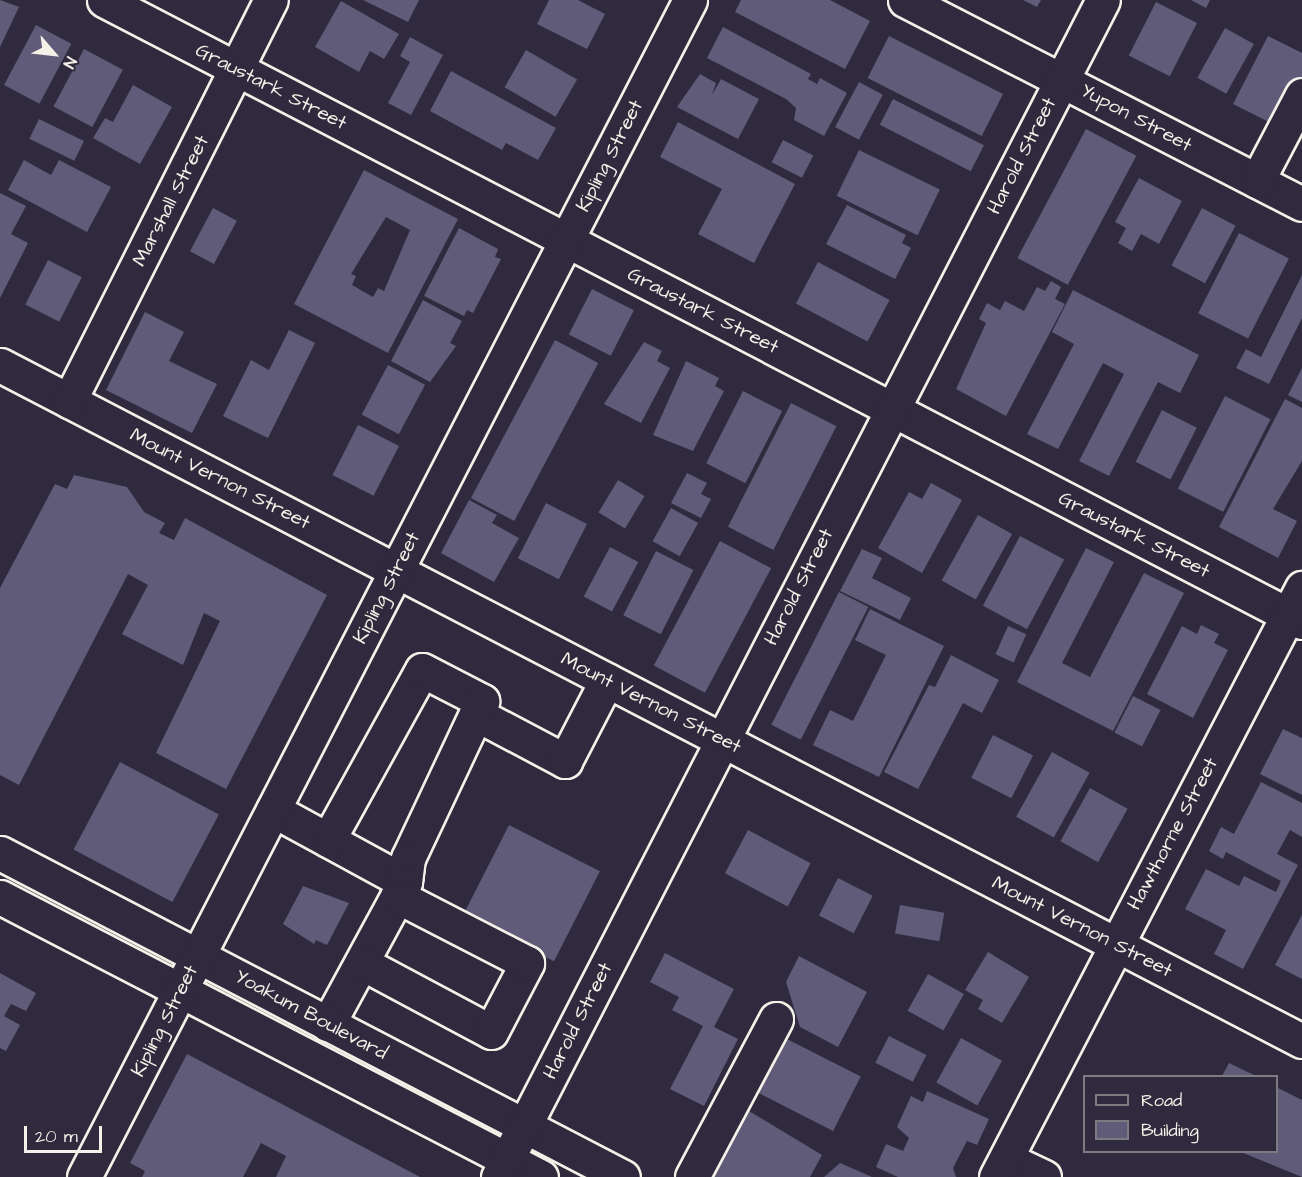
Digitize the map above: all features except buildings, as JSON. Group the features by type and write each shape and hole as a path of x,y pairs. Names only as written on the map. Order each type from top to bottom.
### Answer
{"street":[{"name":"Graustark Street","path":"104,0 891,408 1298,608"},
{"name":"Marshall Street","path":"69,401 271,0"},
{"name":"Kipling Street","path":"84,1177 690,0"},
{"name":"Yupon Street","path":"905,0 1302,204"},
{"name":"Harold Street","path":"503,1168 720,739 1103,0"},
{"path":"1257,181 1302,95"},
{"name":"Mount Vernon Street","path":"0,365 1302,1041"},
{"name":"Hawthorne Street","path":"1001,1168 1116,945 1298,608"},
{"path":"328,840 422,670 482,701 408,858 401,889 328,1024"},
{"path":"476,714 565,761 607,680"},
{"path":"273,810 328,840 401,889 527,963 491,1032 362,963"},
{"name":"Yoakum Boulevard","path":"0,853 623,1177"},
{"name":"Yoakum Boulevard","path":"0,897 180,991 503,1168 541,1177"},
{"path":"692,1177 776,1019"},
{"path":"1001,1168 1044,1177"}]}
